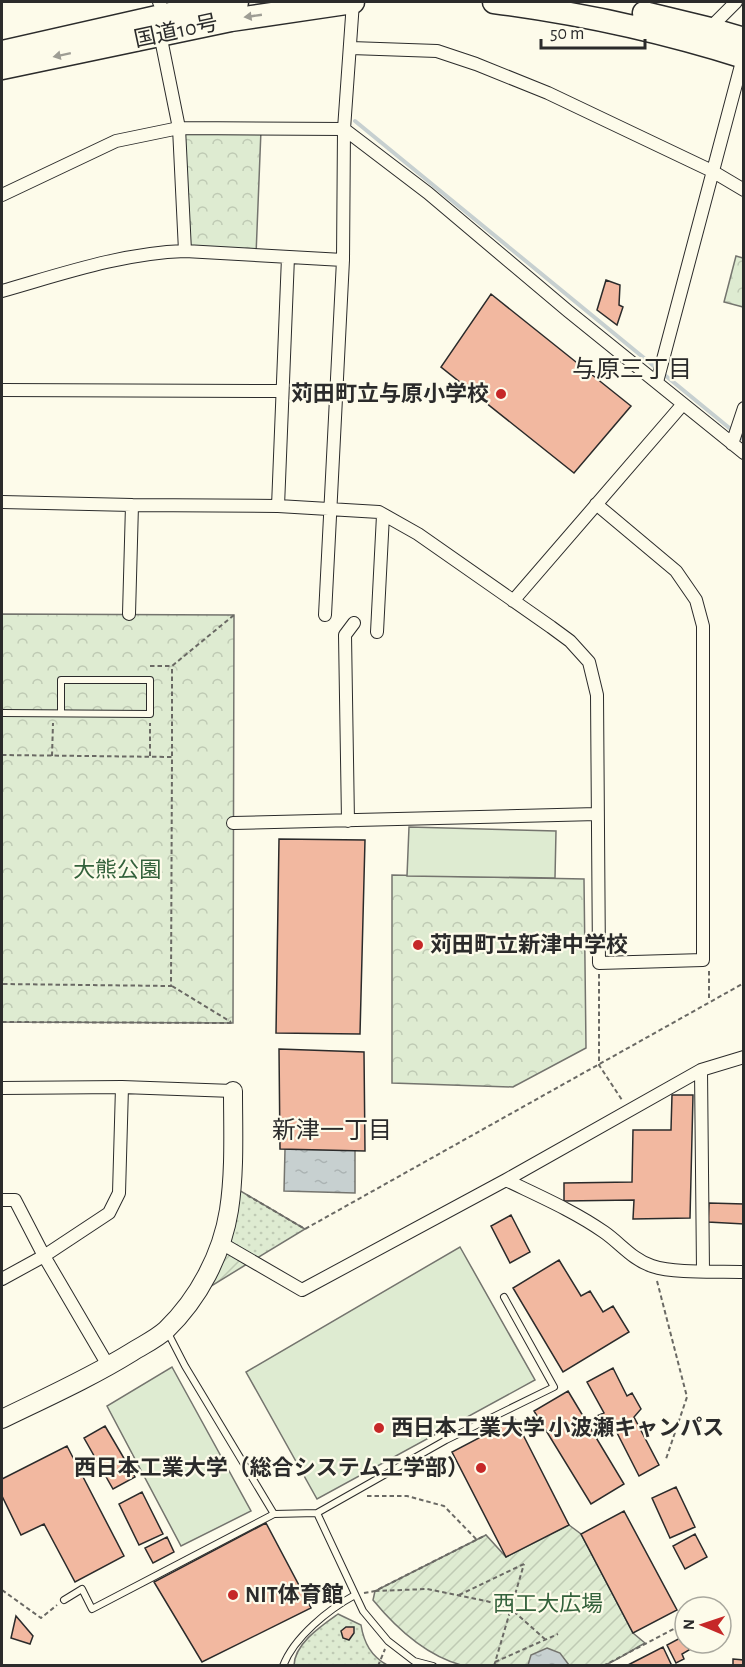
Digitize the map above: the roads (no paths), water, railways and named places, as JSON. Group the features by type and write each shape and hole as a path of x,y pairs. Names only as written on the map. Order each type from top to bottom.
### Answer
{"highway":[{"name":"国道10号","path":"2,52 237,2"},
{"name":"国道10号","path":"2,68 161,17 231,20 353,2"},
{"path":"494,2 607,20 690,40 743,56"},
{"path":"593,2 744,39"}],"street":[{"path":"325,615 343,260 344,129 353,2"},
{"path":"690,40 710,29 736,2"},
{"path":"161,17 179,128 185,251"},
{"path":"351,48 437,51 466,61 548,93 712,171 744,190"},
{"path":"657,382 743,56"},
{"path":"2,195 116,141 179,128 344,129 428,193 568,311 744,453"},
{"path":"2,291 102,262 159,252 185,251 343,260"},
{"path":"278,506 288,257"},
{"path":"2,390 281,391"},
{"path":"513,601 683,404"},
{"path":"732,444 744,408"},
{"path":"2,502 278,506 379,512 418,534 570,641 589,662 597,695 599,963 703,960 703,626 696,600 676,570 596,504"},
{"path":"129,614 132,505"},
{"path":"377,632 383,515"},
{"path":"348,821 345,635 354,623"},
{"path":"233,823 597,814"},
{"path":"221,1243 302,1290 506,1180 701,1070 744,1056"},
{"path":"701,1070 703,1271"},
{"path":"2,1279 44,1256 109,1213 119,1193 122,1087"},
{"path":"2,1088 122,1087 233,1090 232,1186 229,1211 221,1243 195,1296 166,1330 109,1367 2,1419"},
{"path":"506,1180 554,1203 603,1232 641,1262 667,1270 744,1272"},
{"path":"2,1200 15,1200 44,1256 109,1367"}],"lane":[{"path":"2,713 150,714 150,680 61,680 61,713"},
{"path":"64,1600 82,1589 92,1609 274,1515 317,1513 446,1440 554,1387 504,1297"},
{"path":"166,1330 184,1366 274,1515"},
{"path":"317,1513 363,1611 388,1641 414,1661 433,1665"},
{"path":"283,1665 286,1656 308,1630 337,1605 355,1595"}],"water":[{"path":"285,1149 355,1150 355,1193 284,1191"},
{"path":"547,1648 560,1653 569,1665 528,1665 531,1655"}],"waterway":[{"path":"355,121 744,440"}],"place":[{"name":"苅田町立与原小学校","path":"501,394"},
{"name":"苅田町立新津中学校","path":"418,945"},
{"name":"西日本工業大学 小波瀬キャンパス","path":"379,1428"},
{"name":"西日本工業大学（総合システム工学部）","path":"481,1468"},
{"name":"NIT体育館","path":"233,1595"}],"district":[{"name":"与原三丁目","path":"632,370"},
{"name":"新津一丁目","path":"332,1131"}],"park label":[{"name":"大熊公園","path":"117,870"},
{"name":"西工大広場","path":"548,1604"}]}
